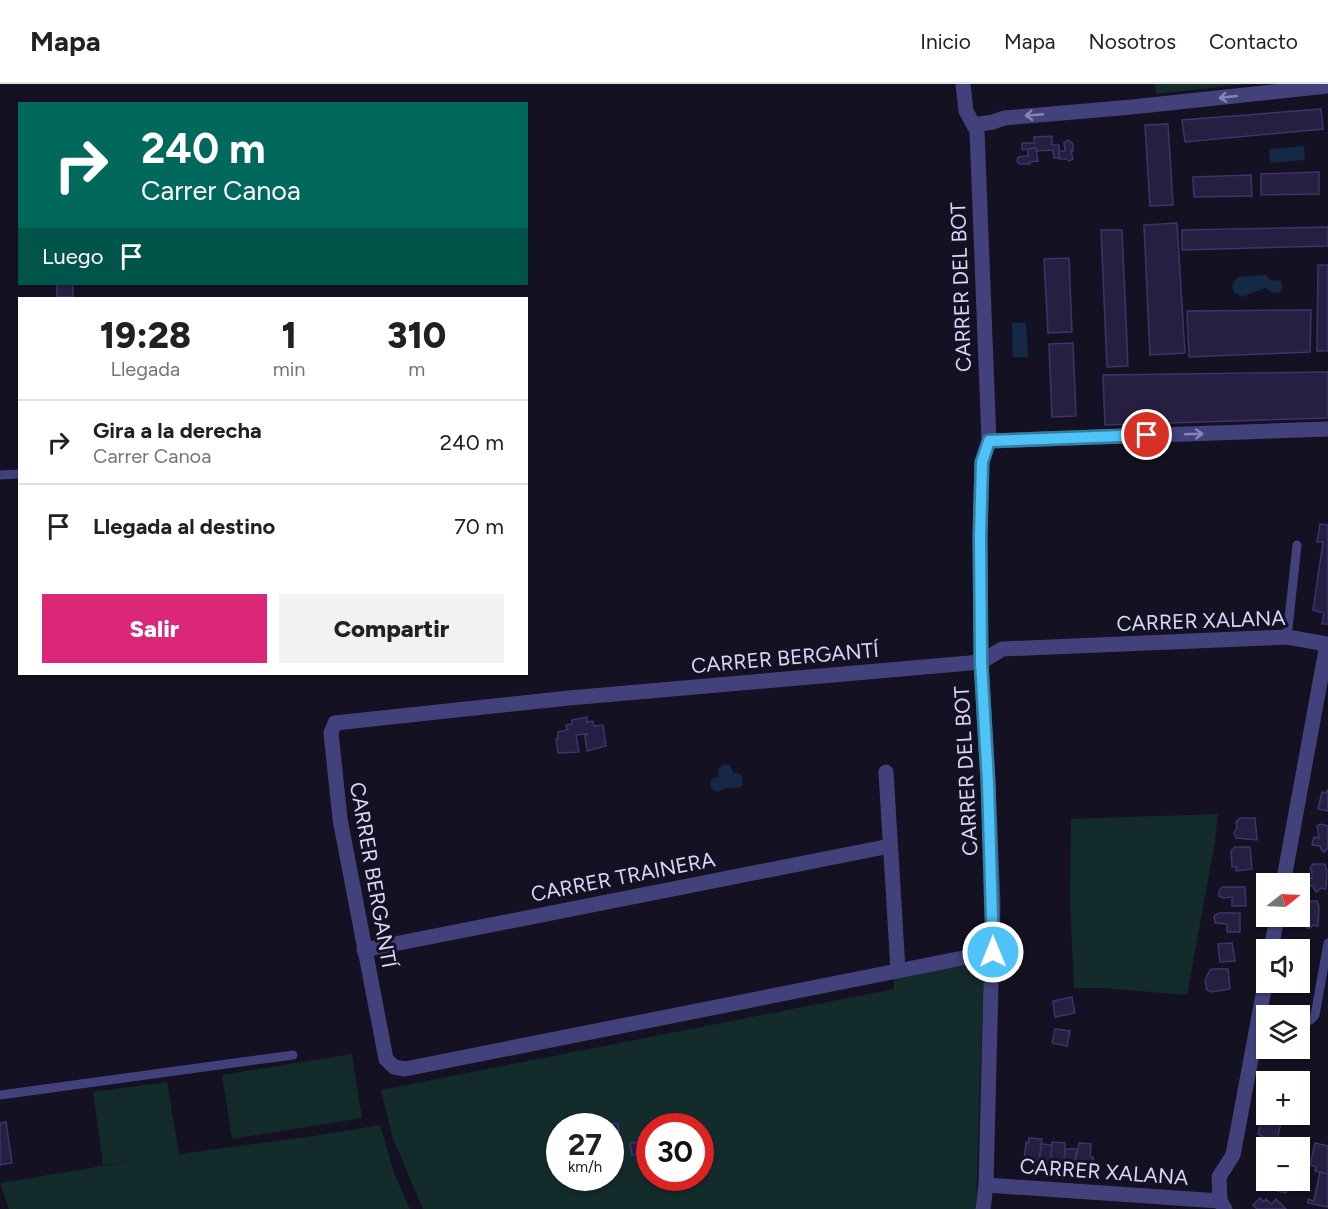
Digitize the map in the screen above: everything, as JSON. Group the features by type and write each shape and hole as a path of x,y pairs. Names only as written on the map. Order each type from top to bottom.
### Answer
{"street":[{"name":"CARRER DEL BOT","path":"963,84 966,111 977,131 989,441 982,462 980,536 981,662 988,782 993,952 984,1209"},
{"path":"974,125 993,123 1004,118 1328,86"},
{"path":"989,441 1328,429"},
{"name":"CARRER XALANA","path":"981,662 1002,649 1287,637 1328,643 1285,873"},
{"name":"CARRER BERGANTÍ","path":"981,662 569,698 335,723 330,733 340,819 364,950 386,1059 394,1067 405,1069 993,952"},
{"path":"886,772 898,970"},
{"name":"CARRER TRAINERA","path":"364,950 890,846"},
{"name":"CARRER XALANA","path":"986,1185 1222,1205 1219,1177 1233,1155 1256,1057"}],"lane":[{"path":"0,475 18,474"},
{"path":"1287,637 1297,545"},
{"path":"1310,1020 1315,1015 1328,943"},
{"path":"0,1095 293,1054"}],"green space":[{"path":"1155,84 1247,84 1156,94"},
{"path":"1218,814 1187,995 1074,988 1070,901 1071,819"},
{"path":"984,962 976,1209 423,1209 392,1136 381,1090 894,989 894,978"},
{"path":"352,1054 362,1118 232,1139 222,1075"},
{"path":"167,1082 179,1154 380,1125 394,1173 410,1209 9,1209 0,1183 138,1160 103,1165 93,1092"}],"water":[{"path":"1304,146 1305,160 1270,163 1269,149"},
{"path":"1265,275 1272,281 1281,282 1283,288 1280,292 1274,293 1265,288 1242,297 1234,292 1232,285 1238,277"},
{"path":"1012,323 1026,323 1028,357 1013,357"},
{"path":"724,764 730,765 733,773 742,775 743,785 739,788 714,791 710,786 711,782 714,778 719,777 718,769"}],"building":[{"path":"1321,109 1323,129 1185,142 1182,120"},
{"path":"1168,124 1173,205 1150,206 1145,125"},
{"path":"1052,136 1052,145 1059,145 1059,158 1054,158 1053,150 1036,151 1036,148 1022,150 1022,143 1034,143 1034,137"},
{"path":"1068,140 1073,144 1073,151 1071,151 1073,159 1069,161 1059,159 1059,151 1065,151 1064,143"},
{"path":"1036,148 1038,161 1019,164 1018,157 1028,156 1028,149"},
{"path":"1319,172 1319,194 1261,195 1261,174"},
{"path":"1251,175 1252,196 1194,197 1193,177"},
{"path":"1177,223 1185,353 1150,355 1144,225"},
{"path":"1328,227 1328,246 1182,250 1182,230"},
{"path":"1101,230 1122,230 1128,366 1107,367"},
{"path":"1069,258 1072,332 1048,333 1044,259"},
{"path":"1318,265 1328,265 1328,351 1317,351"},
{"path":"57,285 73,285 73,297 57,297"},
{"path":"1311,310 1310,352 1189,357 1187,311"},
{"path":"1073,343 1076,416 1052,417 1049,344"},
{"path":"1328,372 1328,418 1105,425 1103,375"},
{"path":"1320,524 1328,525 1328,624 1322,624 1324,613 1313,610 1323,542 1317,542"},
{"path":"587,717 587,722 593,721 594,726 603,725 606,746 587,751 585,736 587,734 576,735 579,752 558,753 556,739 558,739 558,732 567,730 566,725 572,724 572,720"},
{"path":"1328,789 1328,811 1318,809 1322,792 1326,793"},
{"path":"1240,818 1255,818 1257,840 1236,838 1234,833 1237,827 1236,822"},
{"path":"1321,824 1328,826 1328,848 1325,852 1320,846 1312,845 1314,837 1319,838 1317,826"},
{"path":"1235,847 1250,847 1252,869 1236,871 1236,867 1232,867 1231,851"},
{"path":"1313,864 1325,864 1326,889 1321,888 1317,892 1310,886 1312,872 1310,868"},
{"path":"1222,887 1245,887 1246,906 1232,906 1232,897 1219,896"},
{"path":"1310,901 1317,901 1318,926 1313,925 1310,928 1307,928 1310,927"},
{"path":"1219,913 1240,913 1240,932 1227,932 1227,924 1215,923 1214,916"},
{"path":"1232,943 1235,961 1220,962 1218,944"},
{"path":"1228,969 1230,989 1212,992 1207,990 1205,980 1210,970"},
{"path":"1072,997 1075,1013 1055,1017 1053,1001"},
{"path":"1055,1029 1070,1031 1067,1046 1052,1043"},
{"path":"6,1122 12,1163 0,1165 0,1123"},
{"path":"1260,1125 1280,1125 1278,1137 1262,1137 1258,1134"},
{"path":"1029,1138 1042,1139 1039,1162 1024,1162 1026,1142 1029,1143"},
{"path":"636,1142 636,1154 632,1155 630,1143"},
{"path":"1052,1142 1065,1143 1064,1166 1050,1165"},
{"path":"1079,1143 1091,1144 1090,1156 1093,1157 1093,1168 1075,1166"},
{"path":"1315,1143 1328,1146 1328,1174 1315,1171 1316,1167 1310,1165"},
{"path":"1041,1144 1052,1145 1050,1165 1039,1165"},
{"path":"1065,1149 1076,1149 1075,1166 1064,1166"},
{"path":"1320,1172 1328,1174 1328,1207 1308,1203 1308,1199 1314,1201"},
{"path":"1260,1198 1263,1202 1266,1199 1271,1204 1276,1199 1286,1209 1257,1209 1253,1205"}],"route":[{"path":"993,952 988,782 981,662 982,462 989,441 1147,435"}]}
